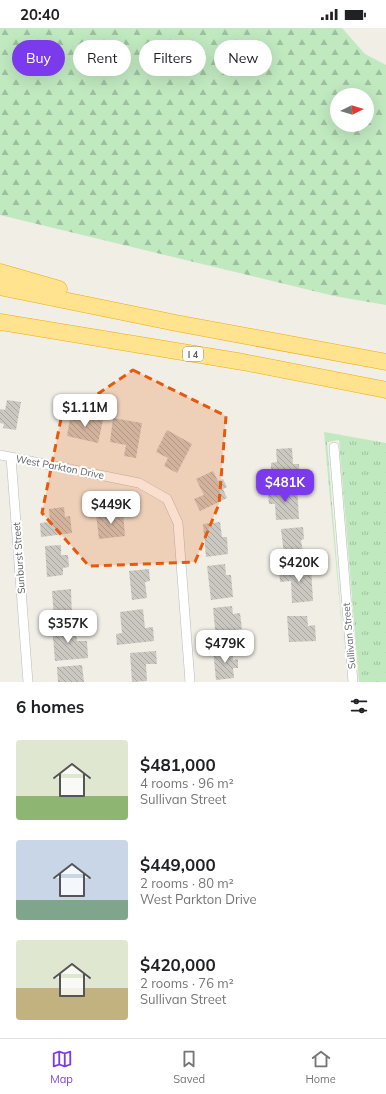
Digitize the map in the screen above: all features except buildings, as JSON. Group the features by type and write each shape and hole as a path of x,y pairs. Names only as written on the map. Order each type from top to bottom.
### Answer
{"highway":[{"path":"0,272 176,323"},
{"path":"0,287 176,323 386,362"},
{"name":"I 4","path":"0,322 243,362 386,390"}],"street":[{"name":"Sullivan Street","path":"334,447 353,682"},
{"name":"West Parkton Drive","path":"0,455 139,483 167,499 178,523 190,682"},
{"name":"Sunburst Street","path":"11,457 28,682"}],"highlighted area":[{"path":"133,370 226,416 219,504 195,562 89,566 42,513 61,419"}],"green space":[{"path":"0,28 342,28 365,54 386,65 386,305 334,296 0,215"},
{"path":"324,432 386,443 386,682 359,682 339,440 327,442 344,651"}]}
